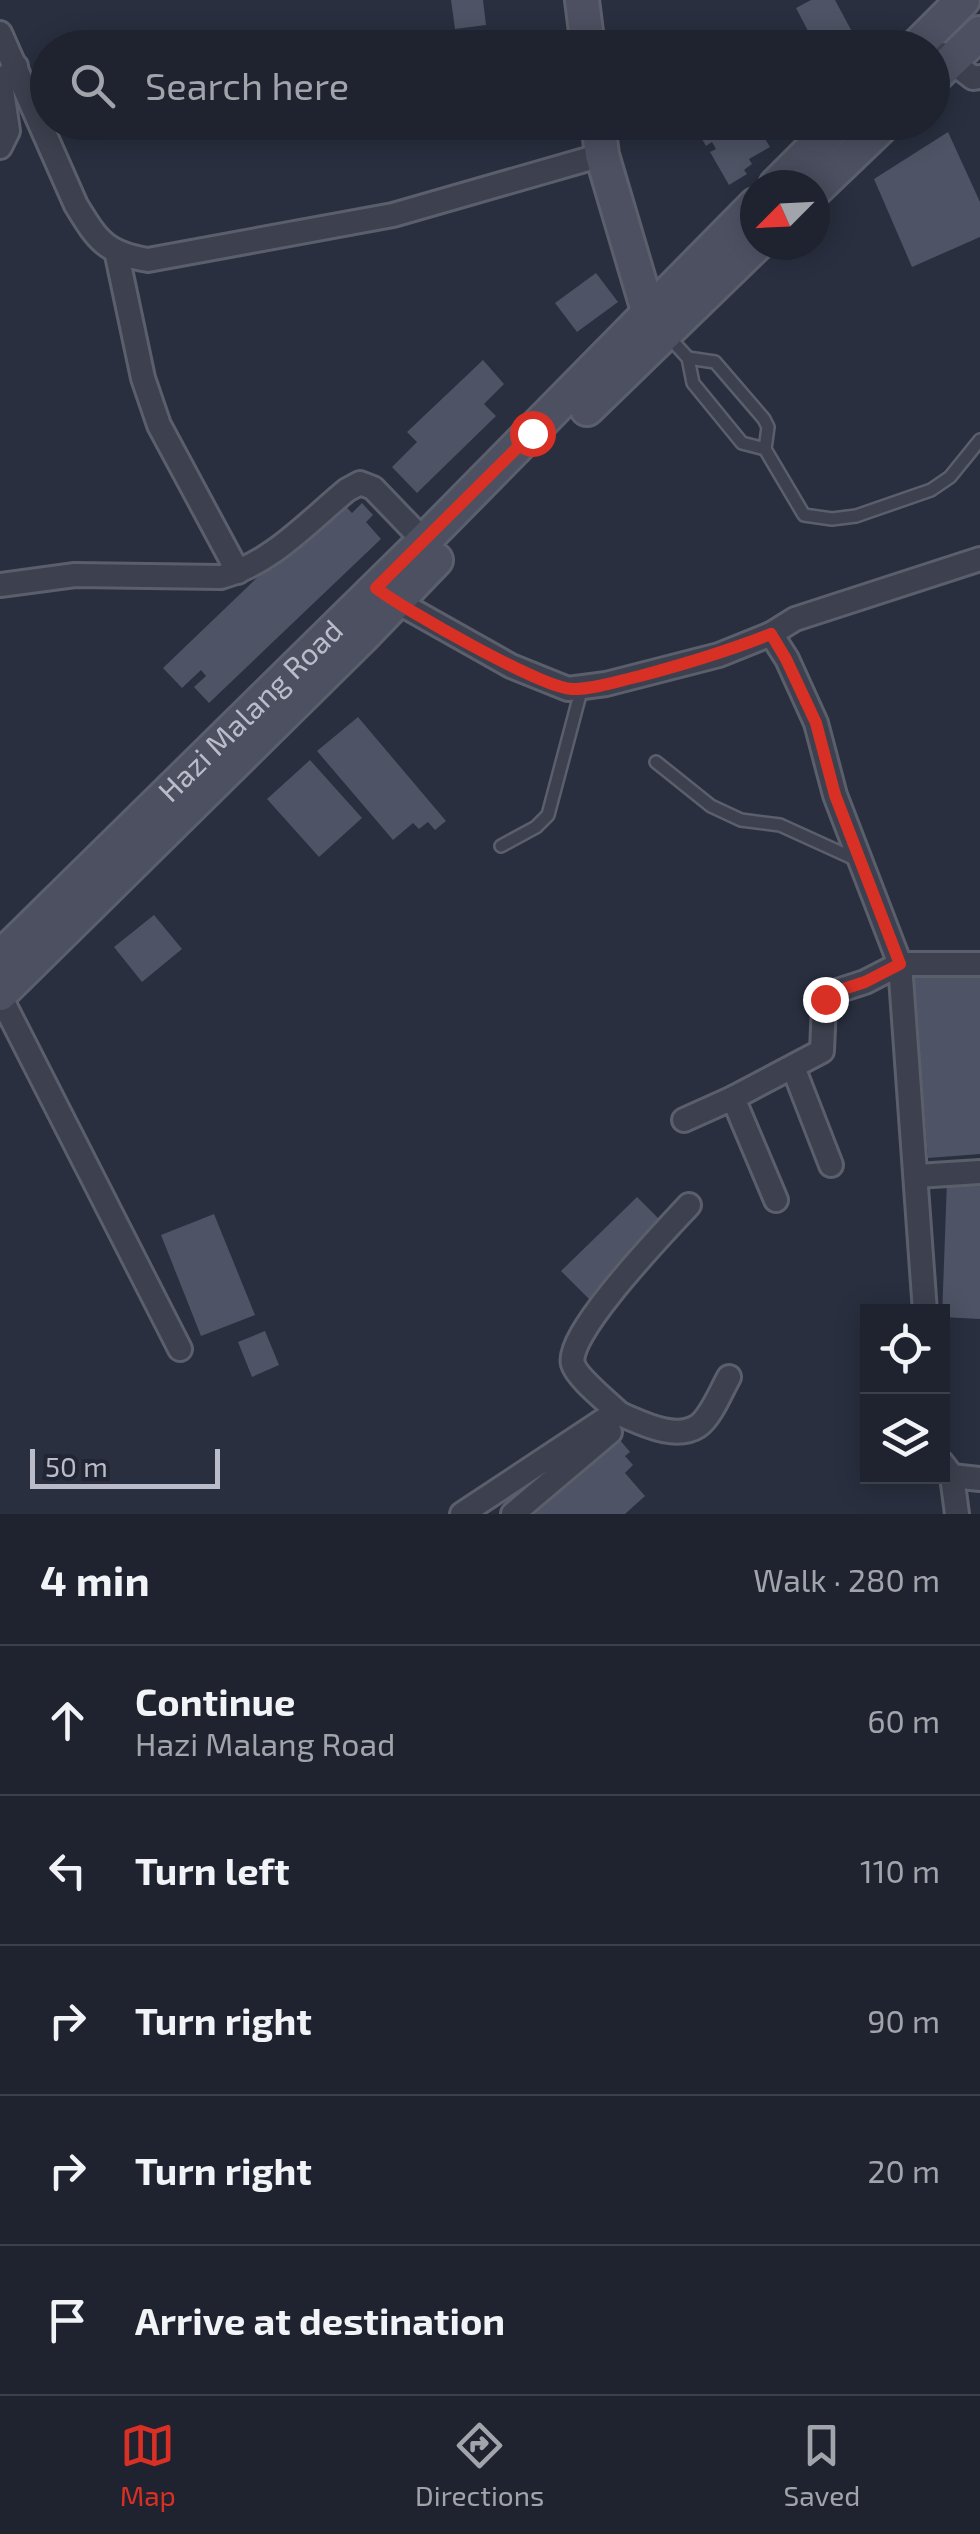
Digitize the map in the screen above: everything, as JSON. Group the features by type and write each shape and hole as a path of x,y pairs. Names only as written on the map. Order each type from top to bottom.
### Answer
{"main road":[{"path":"582,0 586,30"},
{"path":"932,30 963,0"},
{"path":"963,76 980,33"},
{"path":"600,140 656,323"},
{"path":"791,170 821,140"},
{"path":"830,176 867,140"},
{"name":"Hazi Malang Road","path":"0,995 385,595 656,323 740,223"},
{"name":"Hazi Malang Road","path":"0,958 385,595 424,541 656,323 740,257"}],"street":[{"path":"0,33 30,98"},
{"path":"0,148 8,131 1,83 16,66"},
{"path":"48,140 76,205 92,230 117,254 148,260 393,215 597,140"},
{"path":"117,254 144,378 159,425 238,572"},
{"path":"0,584 76,576 221,577 265,560 346,490 360,483 372,488 424,541"},
{"path":"385,595 512,666 568,689 606,684 719,655 771,634 795,619 980,559"},
{"path":"771,634 816,723 835,795 900,964 925,1304"},
{"path":"684,1120 793,1067 824,1046 824,1003 828,994 865,982 900,964 980,964"},
{"path":"0,995 180,1349"},
{"path":"793,1067 831,1164"},
{"path":"733,1098 776,1200"},
{"path":"917,1176 980,1172"},
{"path":"615,1423 574,1368 574,1346 611,1293 689,1205"},
{"path":"462,1514 604,1420 683,1432 700,1425 729,1378"},
{"path":"513,1514 615,1423"},
{"path":"950,1471 980,1478"},
{"path":"950,1484 956,1514"}],"lane":[{"path":"656,323 688,358 690,378 742,442 765,449"},
{"path":"688,358 715,362 764,418 768,427 765,449 804,515 832,519 856,516 931,490 950,478 980,440"},
{"path":"501,846 536,827 548,815 582,688"},
{"path":"656,762 711,806 741,820 780,825 860,862"}],"building":[{"path":"451,0 483,0 486,25 455,29"},
{"path":"811,0 835,0 851,30 808,30 796,8"},
{"path":"950,136 980,202 980,237 912,267 874,179 935,140 950,140"},
{"path":"702,140 766,140 770,147 749,159 752,164 740,170 740,178 729,185 710,152 716,149 712,142 706,146"},
{"path":"596,273 618,302 577,332 555,303"},
{"path":"483,360 504,384 484,404 496,416 417,493 392,467 417,442 407,432"},
{"path":"339,499 352,513 362,503 373,515 366,522 381,539 209,703 194,687 206,676 201,670 182,688 163,668"},
{"path":"358,717 446,821 435,830 428,822 419,829 413,823 393,840 317,751"},
{"path":"310,760 362,818 319,857 267,799"},
{"path":"154,915 182,949 142,982 114,947"},
{"path":"980,969 980,1154 928,1158 913,974"},
{"path":"947,1180 980,1181 980,1319 950,1317 950,1304 942,1304"},
{"path":"637,1197 667,1227 591,1301 561,1271"},
{"path":"214,1214 255,1315 201,1336 161,1235"},
{"path":"265,1331 279,1365 252,1377 238,1342"},
{"path":"614,1433 630,1452 625,1456 633,1465 625,1473 645,1496 625,1514 524,1514"}],"route":[{"path":"532,433 376,588 394,602 512,666 568,689 606,684 719,655 771,634 816,723 835,795 900,964 865,982 828,994 825,999"}]}
